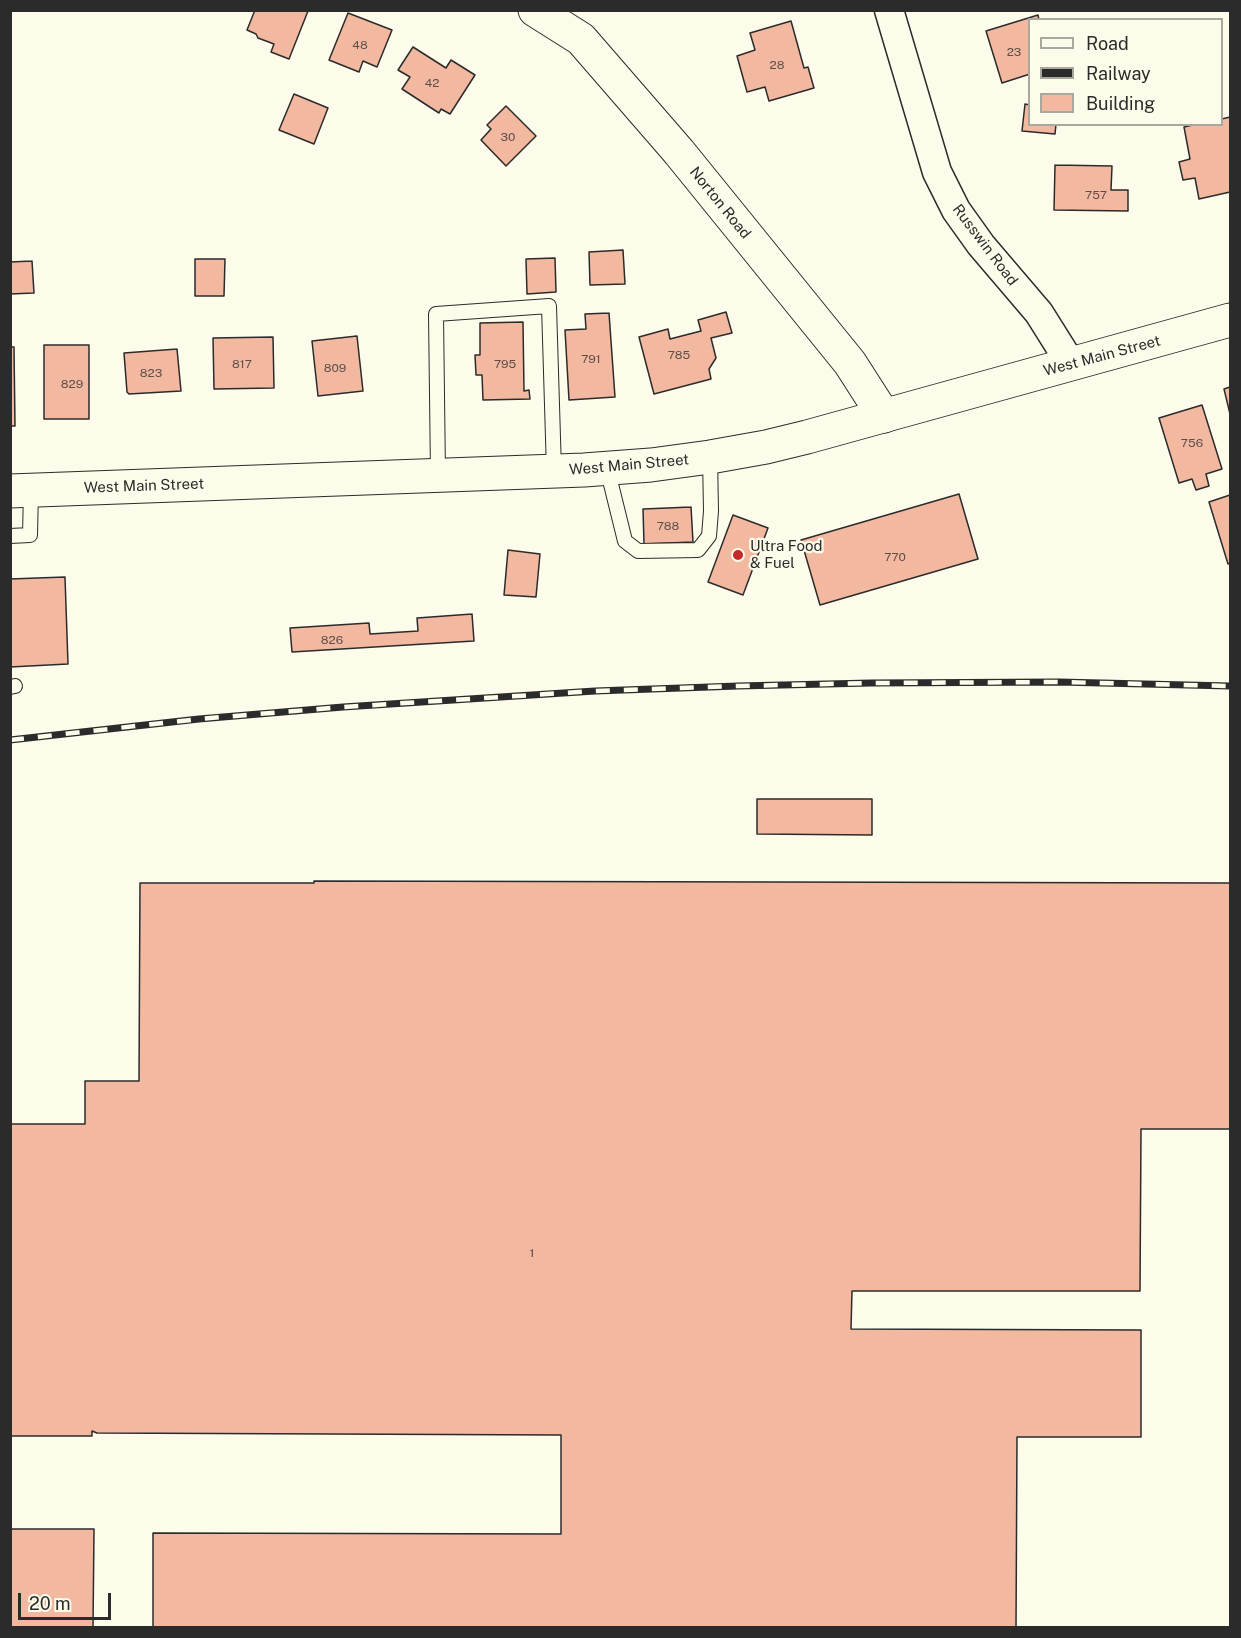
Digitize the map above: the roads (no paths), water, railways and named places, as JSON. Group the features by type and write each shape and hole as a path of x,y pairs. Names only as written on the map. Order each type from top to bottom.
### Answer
{"main road":[{"name":"Norton Road","path":"535,10 581,39 679,152 850,363 884,416"},
{"name":"West Main Street","path":"21,491 554,471 651,465 710,457 786,442 1230,320"}],"street":[{"name":"Russwin Road","path":"889,10 937,172 956,210 995,262 1039,313 1071,364"}],"lane":[{"path":"438,475 436,314 549,306 554,471"},
{"path":"608,468 625,541 638,551 698,550 709,536 710,457"},
{"path":"10,536 30,536 21,491"}],"railway":[{"path":"10,740 199,719 343,707 595,691 871,683 1059,682 1230,686"}],"place":[{"name":"Ultra Food & Fuel","path":"738,555"}]}
